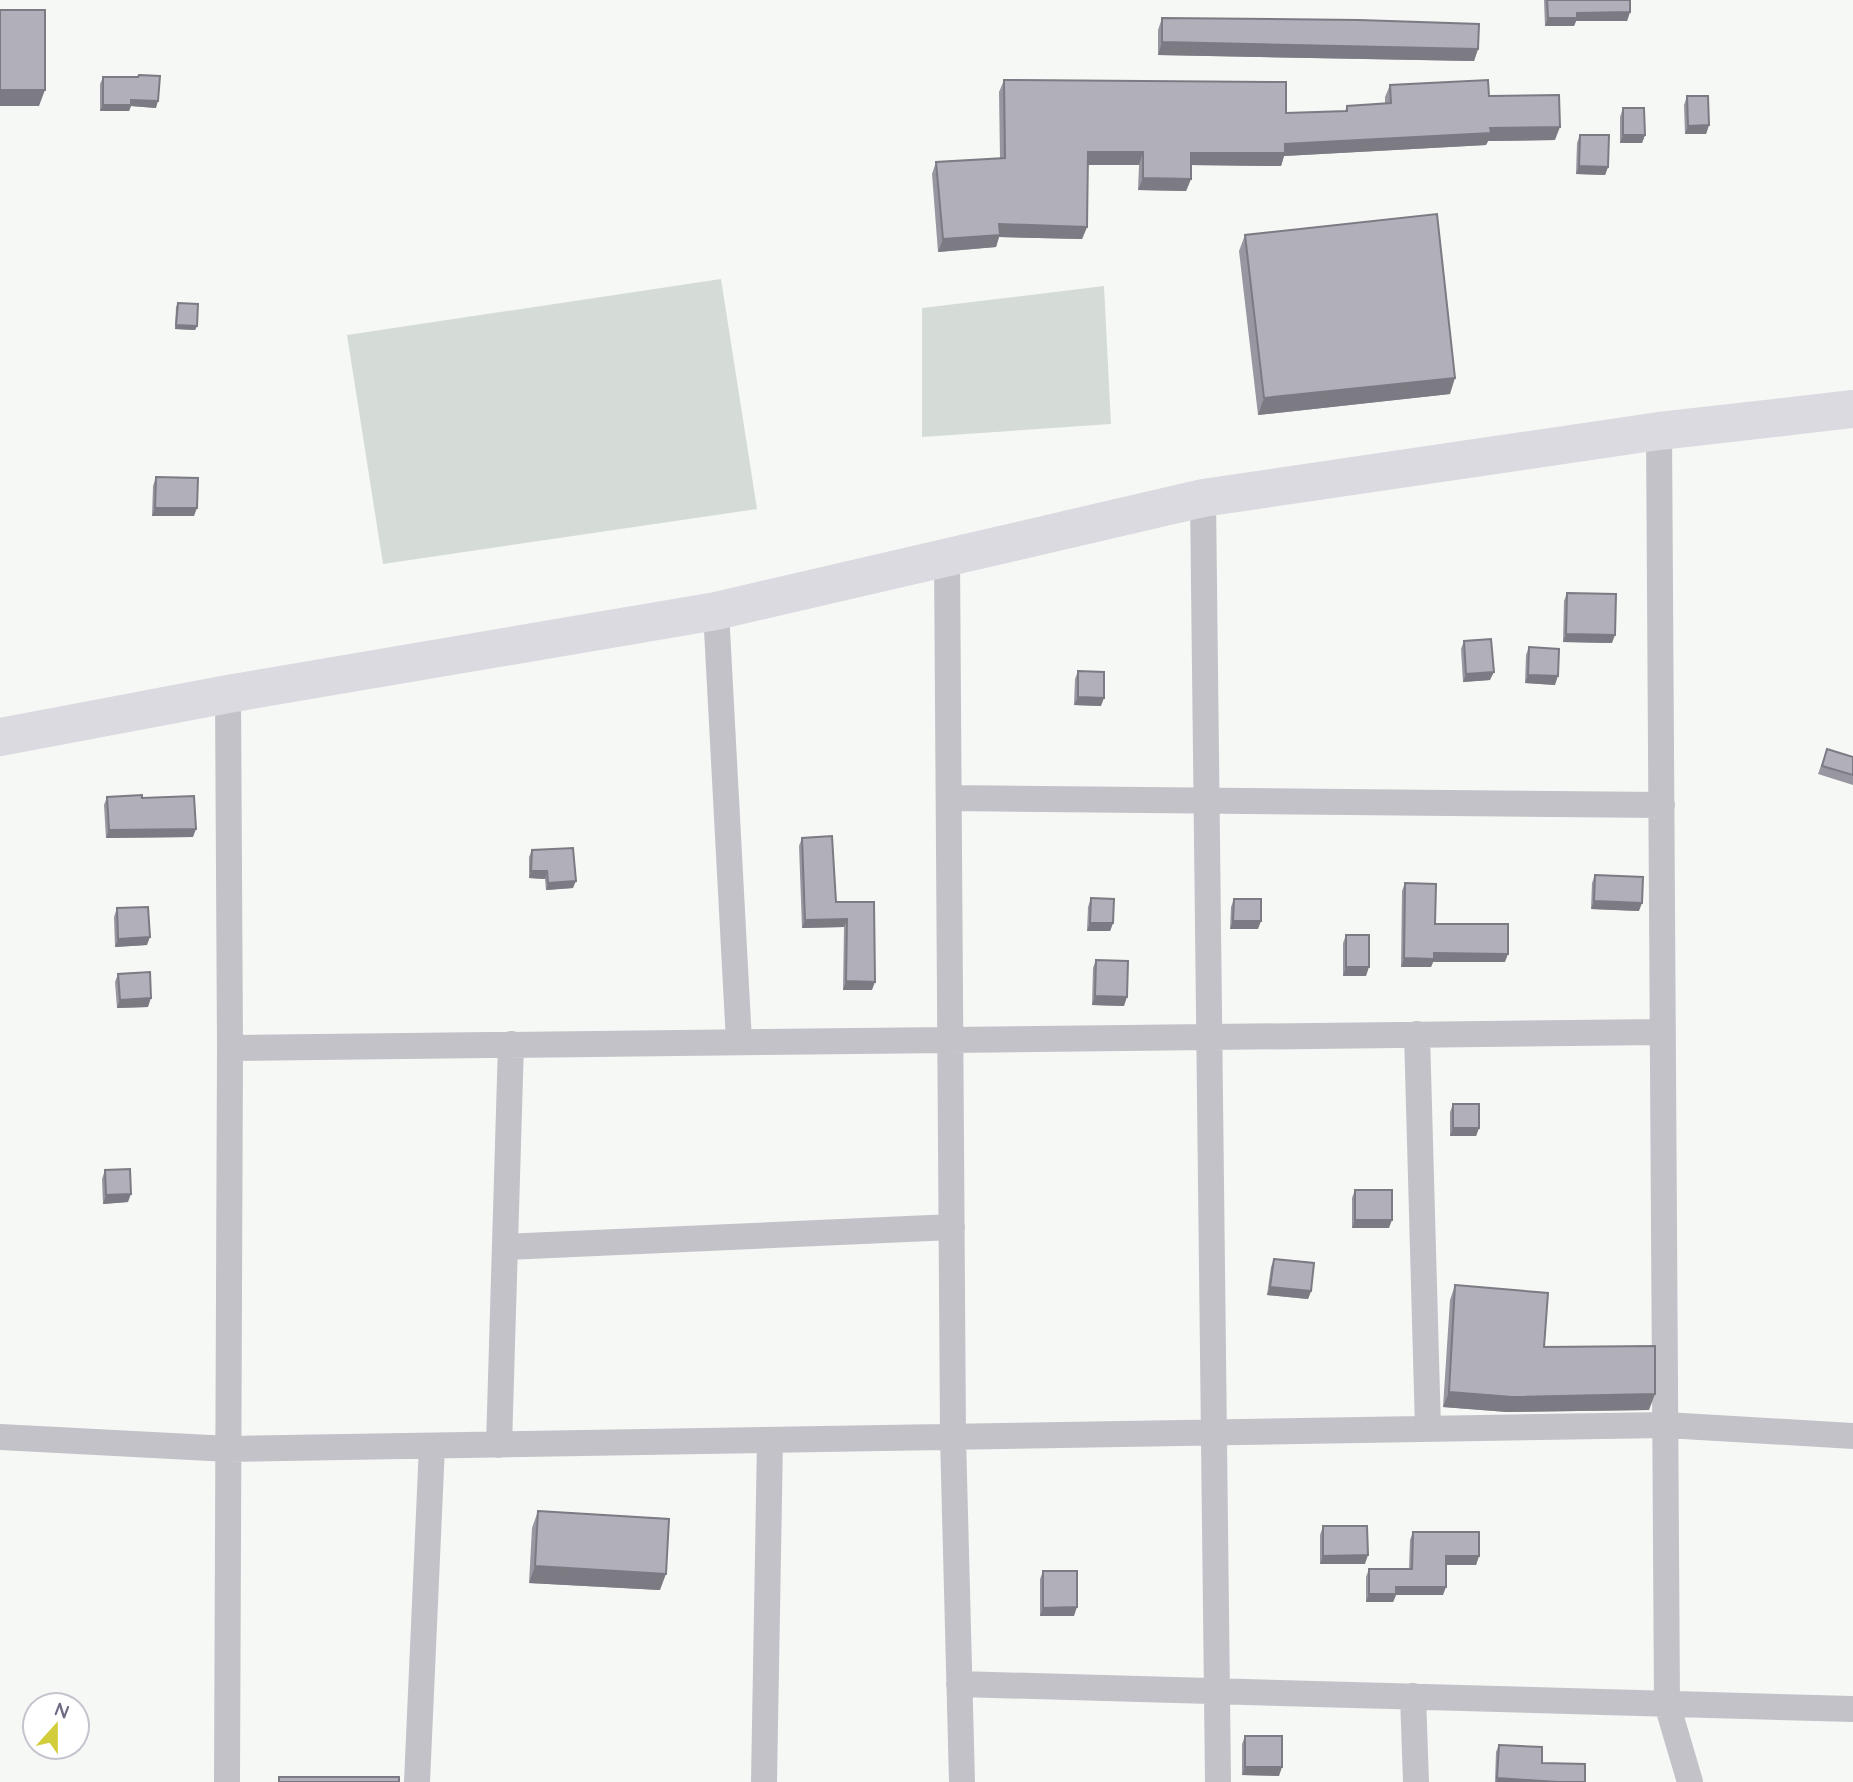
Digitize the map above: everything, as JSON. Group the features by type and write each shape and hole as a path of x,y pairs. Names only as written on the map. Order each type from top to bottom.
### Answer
{"highway":[{"path":"0,737 228,694 716,611 1203,498 1659,430 1853,409"}],"street":[{"path":"1659,430 1667,1704 1690,1782"},
{"path":"1203,498 1218,1782"},
{"path":"947,556 953,1437 961,1782"},
{"path":"716,611 739,1042"},
{"path":"227,1782 230,1048 228,694"},
{"path":"949,798 1662,805"},
{"path":"230,1048 1663,1032"},
{"path":"1417,1034 1428,1429"},
{"path":"499,1445 511,1044"},
{"path":"505,1247 952,1227"},
{"path":"0,1437 229,1449 1666,1425 1853,1436"},
{"path":"764,1782 770,1440"},
{"path":"417,1782 432,1446"},
{"path":"959,1684 1853,1709"},
{"path":"1413,1696 1416,1782"}],"shaded area":[{"path":"721,279 757,509 383,564 347,335"},
{"path":"1104,286 1111,424 922,437 922,308"}],"building":[{"path":"1547,0 1630,0 1630,12 1577,13 1577,18 1548,18"},
{"path":"0,10 45,10 45,90 0,90"},
{"path":"1162,18 1479,24 1478,49 1162,42"},
{"path":"160,76 158,101 131,100 131,105 103,105 103,77"},
{"path":"1004,80 1286,82 1286,113 1347,111 1347,106 1391,103 1390,85 1488,80 1489,96 1559,95 1560,127 1490,128 1491,133 1285,144 1285,153 1191,153 1191,179 1143,178 1143,152 1088,152 1087,227 999,224 1000,235 943,239 936,162 1005,158"},
{"path":"1687,96 1708,96 1709,125 1688,126"},
{"path":"1623,108 1644,108 1645,135 1623,135"},
{"path":"1580,135 1609,135 1608,167 1579,166"},
{"path":"1437,214 1455,378 1264,398 1245,235"},
{"path":"178,303 198,304 197,326 176,325"},
{"path":"156,477 198,478 197,508 155,508"},
{"path":"1567,593 1616,594 1615,635 1566,634"},
{"path":"1491,639 1494,672 1466,674 1464,641"},
{"path":"1529,647 1559,649 1558,676 1528,675"},
{"path":"1078,671 1104,672 1104,698 1078,697"},
{"path":"1827,749 1853,757 1853,775 1822,766"},
{"path":"142,795 142,798 194,796 196,829 109,830 107,797"},
{"path":"832,836 836,902 874,902 875,982 846,981 847,919 805,920 802,838"},
{"path":"573,848 576,881 548,883 547,871 531,871 532,850"},
{"path":"1595,875 1643,877 1642,903 1594,901"},
{"path":"1405,883 1436,884 1435,924 1508,924 1508,954 1434,953 1434,959 1404,958"},
{"path":"1091,898 1114,899 1113,923 1090,923"},
{"path":"1234,899 1261,899 1261,921 1233,921"},
{"path":"148,907 150,937 118,939 117,908"},
{"path":"1346,935 1369,935 1369,967 1346,967"},
{"path":"1096,960 1128,961 1127,997 1095,996"},
{"path":"150,972 151,998 120,1000 118,974"},
{"path":"1453,1104 1479,1104 1479,1128 1453,1128"},
{"path":"130,1169 131,1194 106,1195 105,1170"},
{"path":"1355,1190 1392,1190 1392,1220 1355,1220"},
{"path":"1274,1259 1314,1263 1311,1291 1270,1287"},
{"path":"1455,1285 1548,1293 1544,1347 1655,1346 1655,1394 1512,1397 1449,1392"},
{"path":"538,1511 669,1519 666,1574 535,1566"},
{"path":"1323,1526 1367,1526 1368,1555 1323,1556"},
{"path":"1413,1532 1479,1532 1479,1556 1446,1556 1446,1587 1396,1587 1396,1594 1369,1594 1369,1569 1412,1569"},
{"path":"1043,1571 1077,1571 1077,1607 1043,1608"},
{"path":"1245,1736 1282,1736 1282,1767 1245,1767"},
{"path":"1499,1745 1542,1747 1542,1763 1585,1764 1585,1782 1497,1778"},
{"path":"279,1777 399,1777 399,1782 279,1782"}]}
